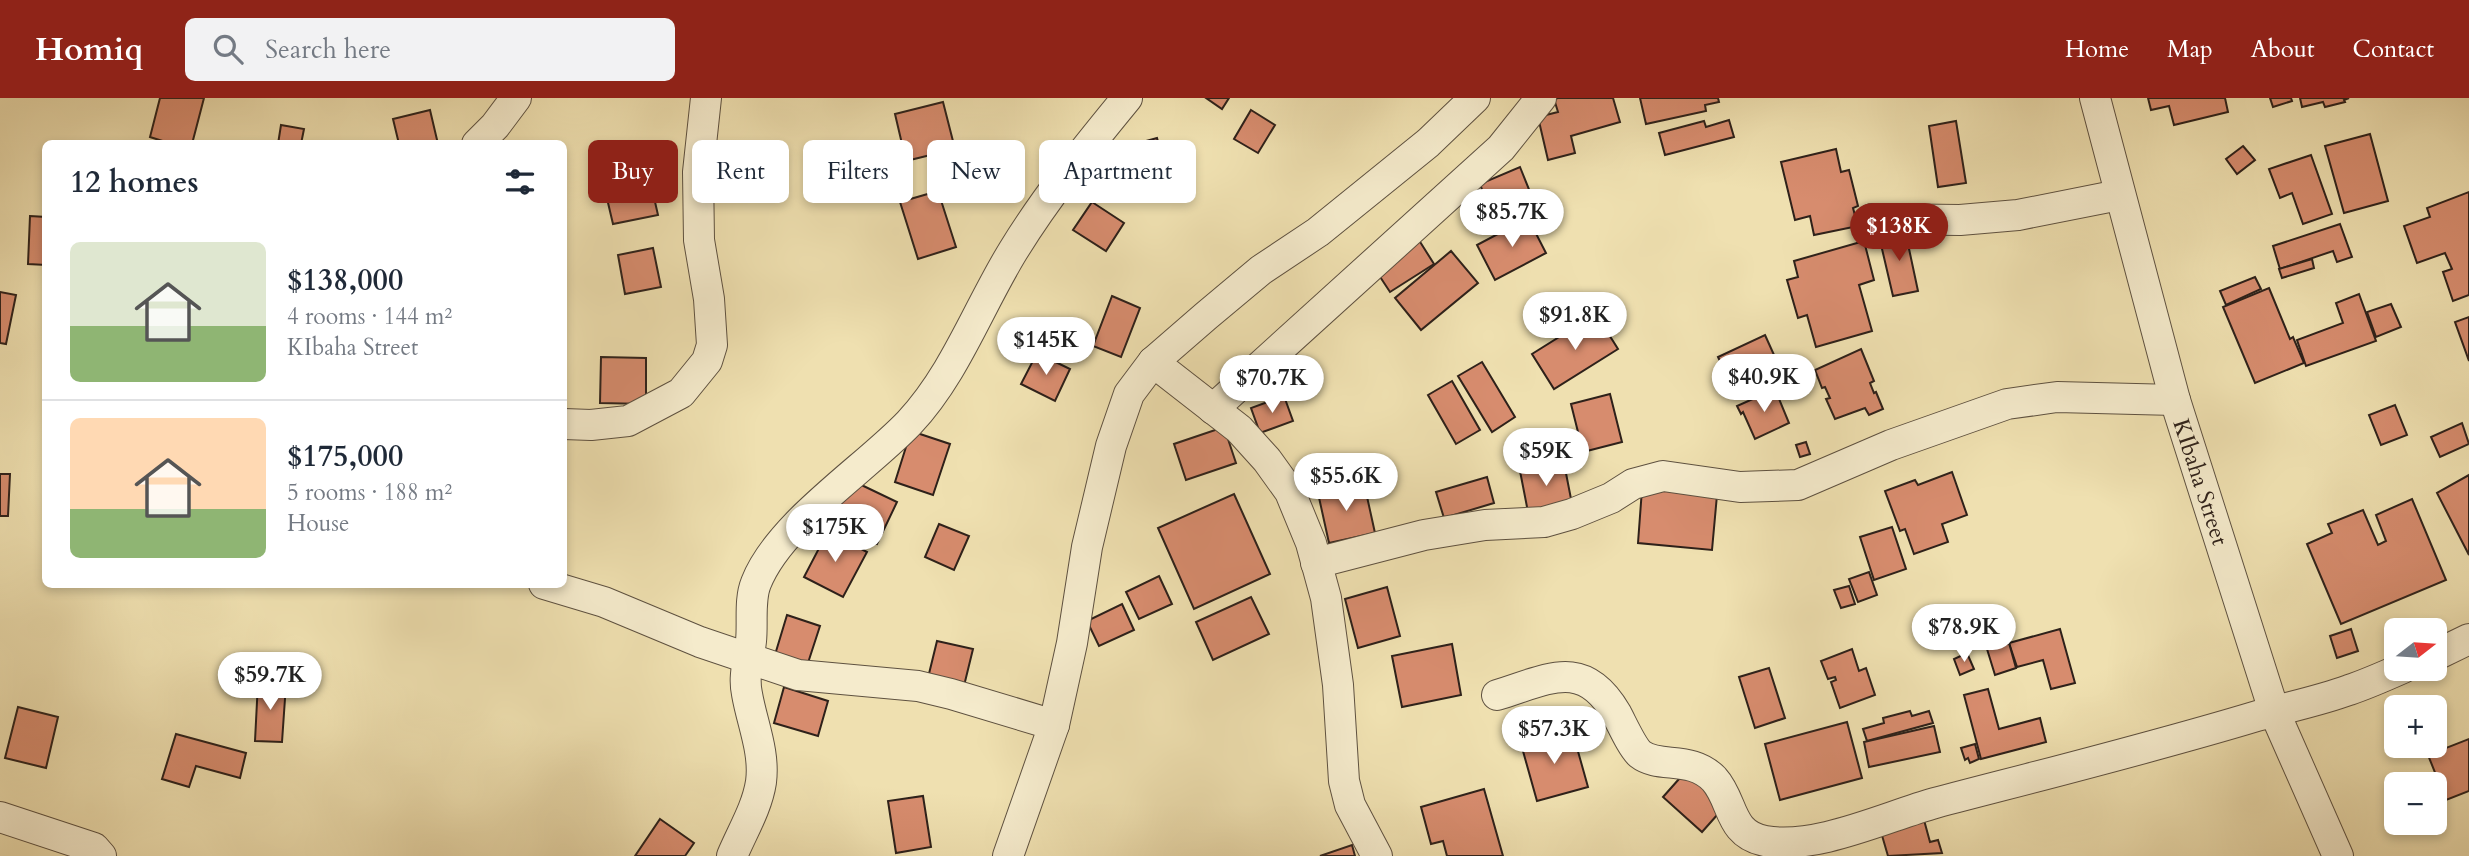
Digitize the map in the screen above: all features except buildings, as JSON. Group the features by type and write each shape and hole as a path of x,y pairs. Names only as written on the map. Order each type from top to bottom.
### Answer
{"street":[{"path":"481,140 516,98"},
{"path":"567,424 591,425 628,421 681,393 707,361 712,345 709,299 699,240 698,172 706,98"},
{"path":"732,856 754,808 761,781 758,737 745,679 754,587 762,570 797,525 867,464 909,423 933,394 1011,253 1050,194 1126,98"},
{"path":"1008,856 1054,724 1072,643 1087,547 1111,446 1129,394 1153,362 1261,270 1318,232 1428,144 1475,98"},
{"path":"1213,409 1501,148 1541,98"},
{"name":"KIbaha Street","path":"2095,98 2175,400 2274,711 2338,856"},
{"path":"1872,219 1960,220 2018,215 2119,195"},
{"path":"1153,362 1239,429 1267,460 1290,492 1311,543 1326,597 1337,673 1344,781 1350,805 1377,856"},
{"path":"1316,563 1424,535 1485,525 1544,522 1601,502 1633,484 1662,476 1740,488 1798,485 1891,445 2007,404 2057,397 2175,400"},
{"path":"557,588 604,602 700,642 798,675 918,686 1054,724"},
{"path":"2447,650 2469,639"},
{"path":"1497,695 1558,676 1577,677 1589,682 1612,706 1640,754 1651,759 1696,767 1713,778 1720,787 1732,818 1745,832 1763,841 1783,842 1825,837 1911,810 2192,736 2347,691 2384,676"},
{"path":"0,817 94,848 101,856"}]}
